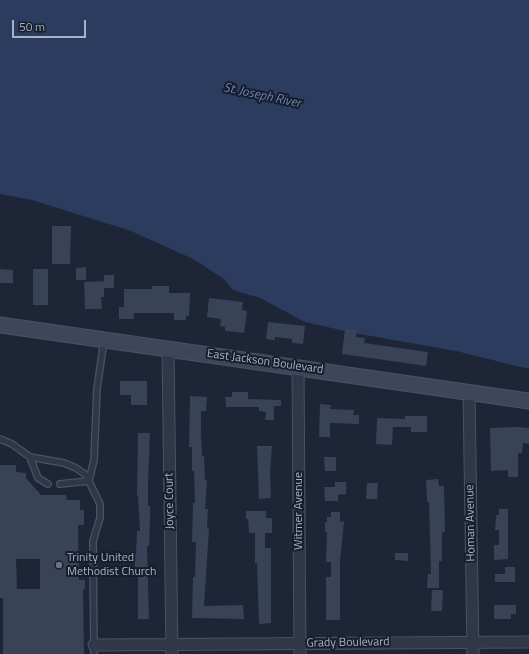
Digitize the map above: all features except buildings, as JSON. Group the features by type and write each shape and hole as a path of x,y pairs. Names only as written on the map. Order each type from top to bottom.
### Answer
{"main road":[{"name":"East Jackson Boulevard","path":"0,325 529,401"}],"street":[{"name":"Joyce Court","path":"168,348 172,649"},
{"name":"Witmer Avenue","path":"298,367 300,649"},
{"name":"Homan Avenue","path":"469,392 473,654"},
{"name":"Grady Boulevard","path":"94,649 300,649 473,641 529,642"}],"lane":[{"path":"89,481 94,460 97,389 104,339"},
{"path":"0,439 12,444 30,457 70,465 86,475 100,504 100,518 93,541 94,649"},
{"path":"30,457 38,478 48,484"},
{"path":"60,484 89,481"}],"water":[{"name":"St. Joseph River","path":"0,0 529,0 529,369 456,351 354,333 305,322 260,298 233,290 224,279 193,259 131,231 32,200 0,194"}],"place":[{"name":"Trinity United Methodist Church","path":"59,565"}]}
